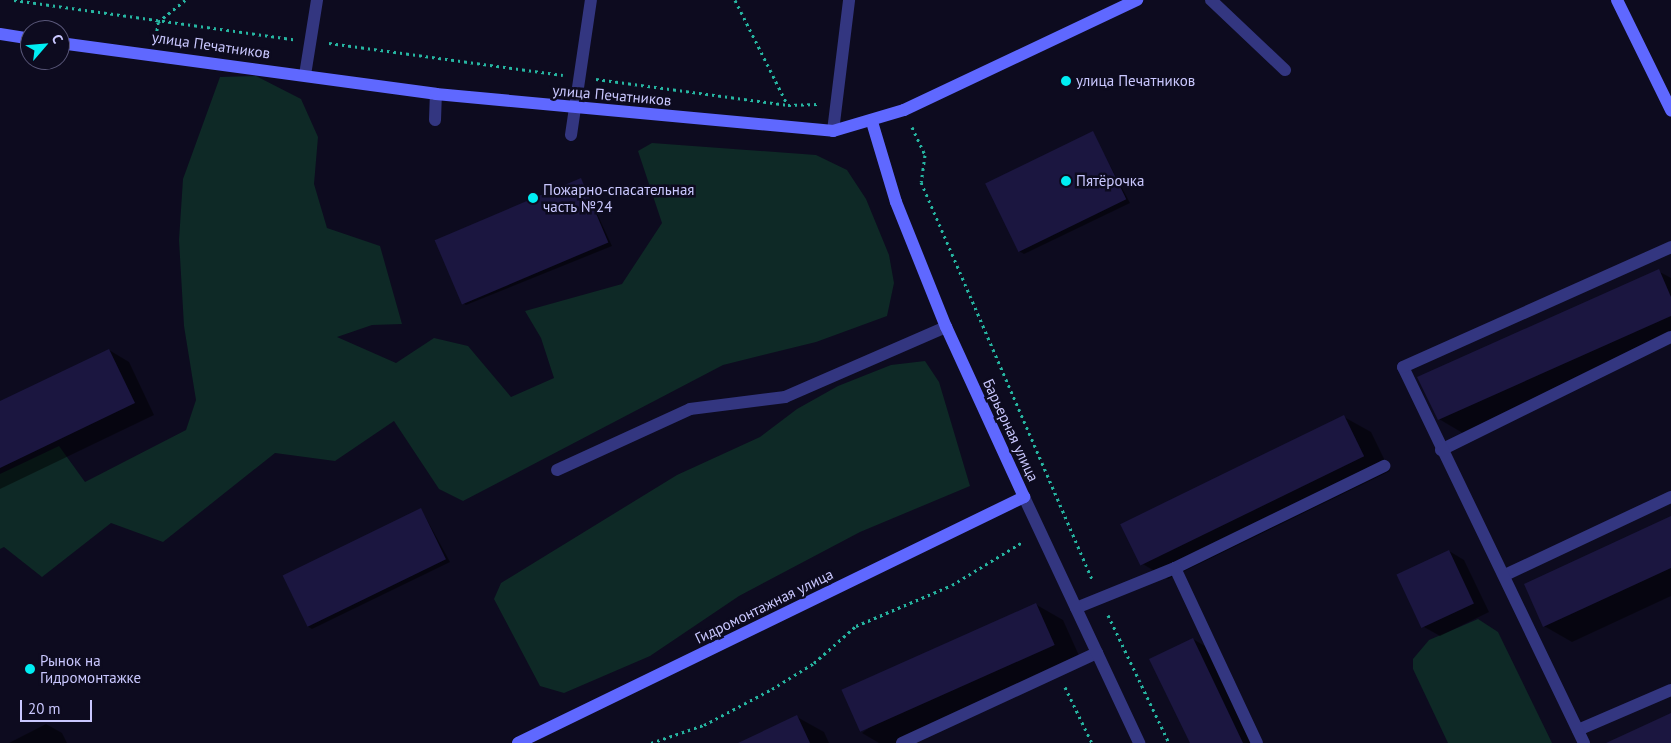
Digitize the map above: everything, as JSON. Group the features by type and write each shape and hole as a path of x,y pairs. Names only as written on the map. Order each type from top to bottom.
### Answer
{"main road":[{"name":"улица Печатников","path":"70,43 154,53 436,94 833,131 872,122 904,110 1138,0"},
{"path":"1617,0 1671,110"},
{"path":"0,34 20,37"},
{"name":"Барьерная улица","path":"872,122 896,202 946,327 1024,497"},
{"name":"Гидромонтажная улица","path":"518,743 1024,497"}],"street":[{"path":"305,75 317,0"},
{"path":"572,135 574,108 591,0"},
{"path":"833,131 834,104 849,0"},
{"path":"1211,0 1285,70"},
{"path":"435,120 436,94"},
{"path":"1584,743 1505,575 1442,450 1403,367 1671,247"},
{"path":"557,470 690,409 785,396 946,327"},
{"path":"1442,450 1671,337"},
{"path":"1076,608 1174,568 1384,466"},
{"name":"Барьерная улица","path":"1024,497 1139,743"},
{"path":"1505,575 1671,497"},
{"path":"1174,568 1257,743"},
{"path":"902,743 1097,653"},
{"path":"1578,730 1671,690"}],"path":[{"path":"14,0 158,22 788,105 834,104"},
{"path":"154,53 158,22 185,0"},
{"path":"735,0 788,105"},
{"path":"904,110 925,155 921,182 1100,598 1169,743"},
{"path":"651,743 704,725 772,689 814,663 856,626 952,585 1040,532"},
{"path":"1058,671 1092,743"}],"green space":[{"path":"256,76 301,99 318,137 314,184 327,228 380,246 402,324 372,325 337,337 396,363 434,338 468,346 511,397 554,378 541,338 525,311 622,284 662,223 638,151 652,143 816,155 847,170 866,199 889,255 894,283 887,316 816,342 723,365 463,501 439,489 394,421 335,461 275,453 163,542 111,523 42,577 4,547 0,549 0,474 59,446 85,482 186,430 196,400 184,326 179,240 183,179 220,77"},
{"path":"925,361 939,382 970,486 860,532 739,596 650,656 564,693 540,686 494,599 501,583 677,475 760,437 797,409 838,386 891,365"},
{"path":"1478,619 1498,632 1552,743 1448,743 1413,669 1413,659 1429,640"}],"building":[{"path":"1093,131 1126,199 1018,252 985,184"},
{"path":"581,178 608,242 462,305 435,240"},
{"path":"1659,269 1671,297 1671,316 1438,420 1417,377"},
{"path":"109,349 135,403 0,468 0,401"},
{"path":"1344,415 1364,456 1140,565 1120,524"},
{"path":"421,508 446,559 308,627 283,576"},
{"path":"1671,516 1671,568 1543,627 1524,584"},
{"path":"1449,550 1474,603 1421,628 1396,575"},
{"path":"1036,603 1055,645 860,732 841,690"},
{"path":"1193,638 1243,743 1190,743 1149,659"},
{"path":"1671,713 1671,743 1606,743"},
{"path":"797,715 810,743 738,743"}],"place":[{"name":"улица Печатников","path":"1066,81"},
{"name":"Пятёрочка","path":"1066,181"},
{"name":"Пожарно-спасательная часть №24","path":"533,198"},
{"name":"Рынок на Гидромонтажке","path":"30,669"}]}
